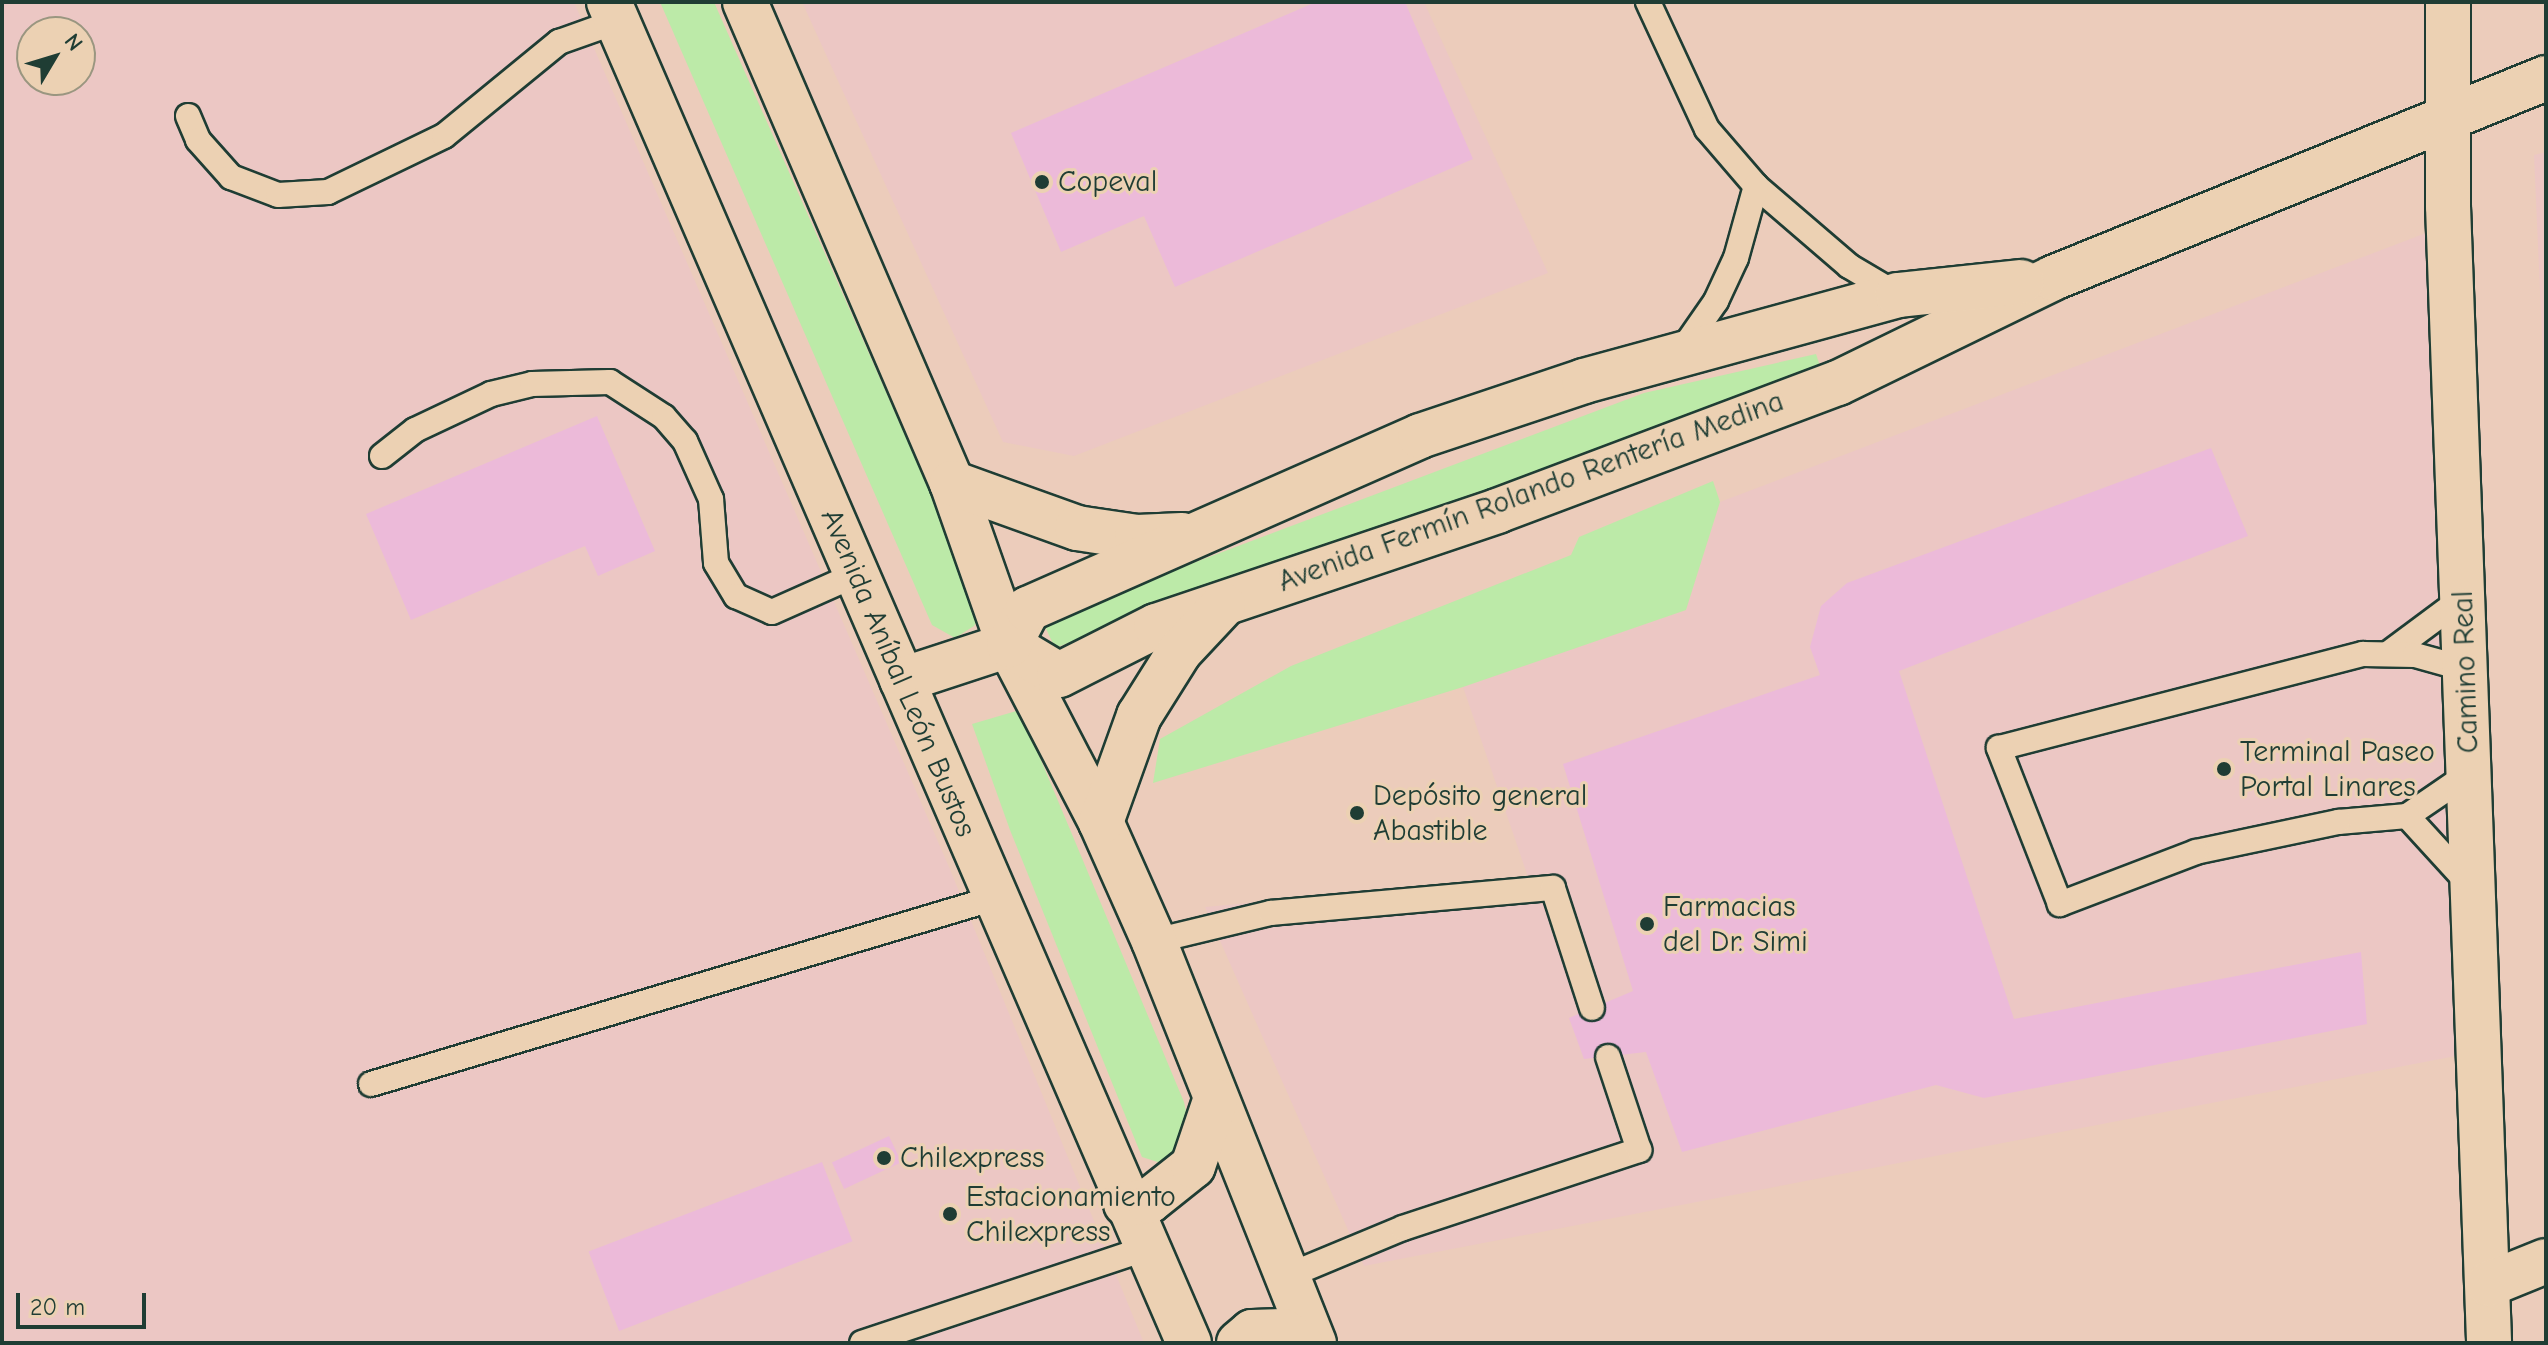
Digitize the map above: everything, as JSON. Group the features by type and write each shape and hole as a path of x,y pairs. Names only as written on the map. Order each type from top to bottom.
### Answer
{"main road":[{"path":"745,2 952,483 1009,645 1101,822 1154,941 1215,1101 1290,1275 1314,1343"},
{"name":"Camino Real","path":"2448,2 2451,112 2447,170 2489,1343"},
{"name":"Avenida Aníbal León Bustos","path":"614,12 1126,1204 1189,1343"},
{"name":"Avenida Fermín Rolando Rentería Medina","path":"2053,278 1898,295 1584,381 1420,436 1205,535 1028,609 1009,645 1059,675 1144,631 1231,598 1497,511 1838,383 2053,278 2451,112 2546,78"},
{"path":"952,483 1077,528 1137,537 1205,535"},
{"path":"1101,822 1139,716 1180,651 1231,598"},
{"path":"902,680 1009,645"},
{"path":"1126,1204 1149,1201 1193,1166 1215,1101"},
{"path":"2489,1284 2546,1261"},
{"path":"1239,1343 1252,1332 1283,1331 1300,1343"}],"lane":[{"path":"1648,2 1707,129 1756,186 1849,266 1898,295"},
{"path":"188,116 213,160 242,183 278,195 328,192 444,136 559,42 614,12"},
{"path":"1677,356 1716,301 1736,258 1756,186"},
{"path":"382,456 415,430 491,394 532,384 610,382 664,417 685,441 711,499 716,563 736,596 772,612 855,575"},
{"path":"2389,653 2463,598"},
{"path":"2466,669 2389,653 2338,659 1999,748 2060,904 2196,852 2310,827 2407,816 2470,773"},
{"path":"2407,816 2474,888"},
{"path":"1154,941 1271,913 1553,888 1592,1008"},
{"path":"371,1084 995,898"},
{"path":"1290,1275 1403,1228 1639,1150 1608,1057"},
{"path":"862,1343 1147,1248"}],"shaded area":[{"path":"2,2 574,2 949,867 1144,1343 2,1343"},
{"name":"Copeval","path":"802,2 1424,2 1548,273 1074,456 1003,442"},
{"path":"2546,152 2546,427 2534,155"},
{"path":"2426,233 2466,1054 1364,1266 1205,907 1528,877 1463,687 1686,610 1720,502"}],"green space":[{"path":"660,2 714,2 983,612 974,626 955,638 932,625"},
{"path":"1816,354 1820,366 1499,495 1321,547 1055,648 1042,620 1644,393"},
{"path":"1713,481 1720,502 1686,610 1463,687 1153,783 1160,739 1291,666 1571,555 1579,537"},
{"path":"1020,710 1184,1102 1192,1140 1164,1164 1142,1157 1010,830 972,724"}],"building":[{"path":"1316,2 1405,2 1473,159 1175,287 1144,216 1061,252 1011,133"},
{"path":"597,416 655,551 598,576 585,546 411,620 366,514"},
{"path":"2211,448 2248,536 1899,671 2014,1019 2361,952 2367,1024 1984,1098 1936,1085 1682,1152 1646,1052 1584,1059 1569,1018 1633,991 1563,764 1820,675 1810,647 1821,606 1847,583"},
{"path":"889,1136 901,1162 844,1189 832,1163"},
{"path":"822,1162 852,1241 619,1331 589,1252"}],"place":[{"name":"Copeval","path":"1042,182"},
{"name":"Terminal Paseo Portal Linares","path":"2224,769"},
{"name":"Depósito general Abastible","path":"1357,813"},
{"name":"Farmacias del Dr. Simi","path":"1647,924"},
{"name":"Chilexpress","path":"884,1158"},
{"name":"Estacionamiento Chilexpress","path":"950,1214"}]}
